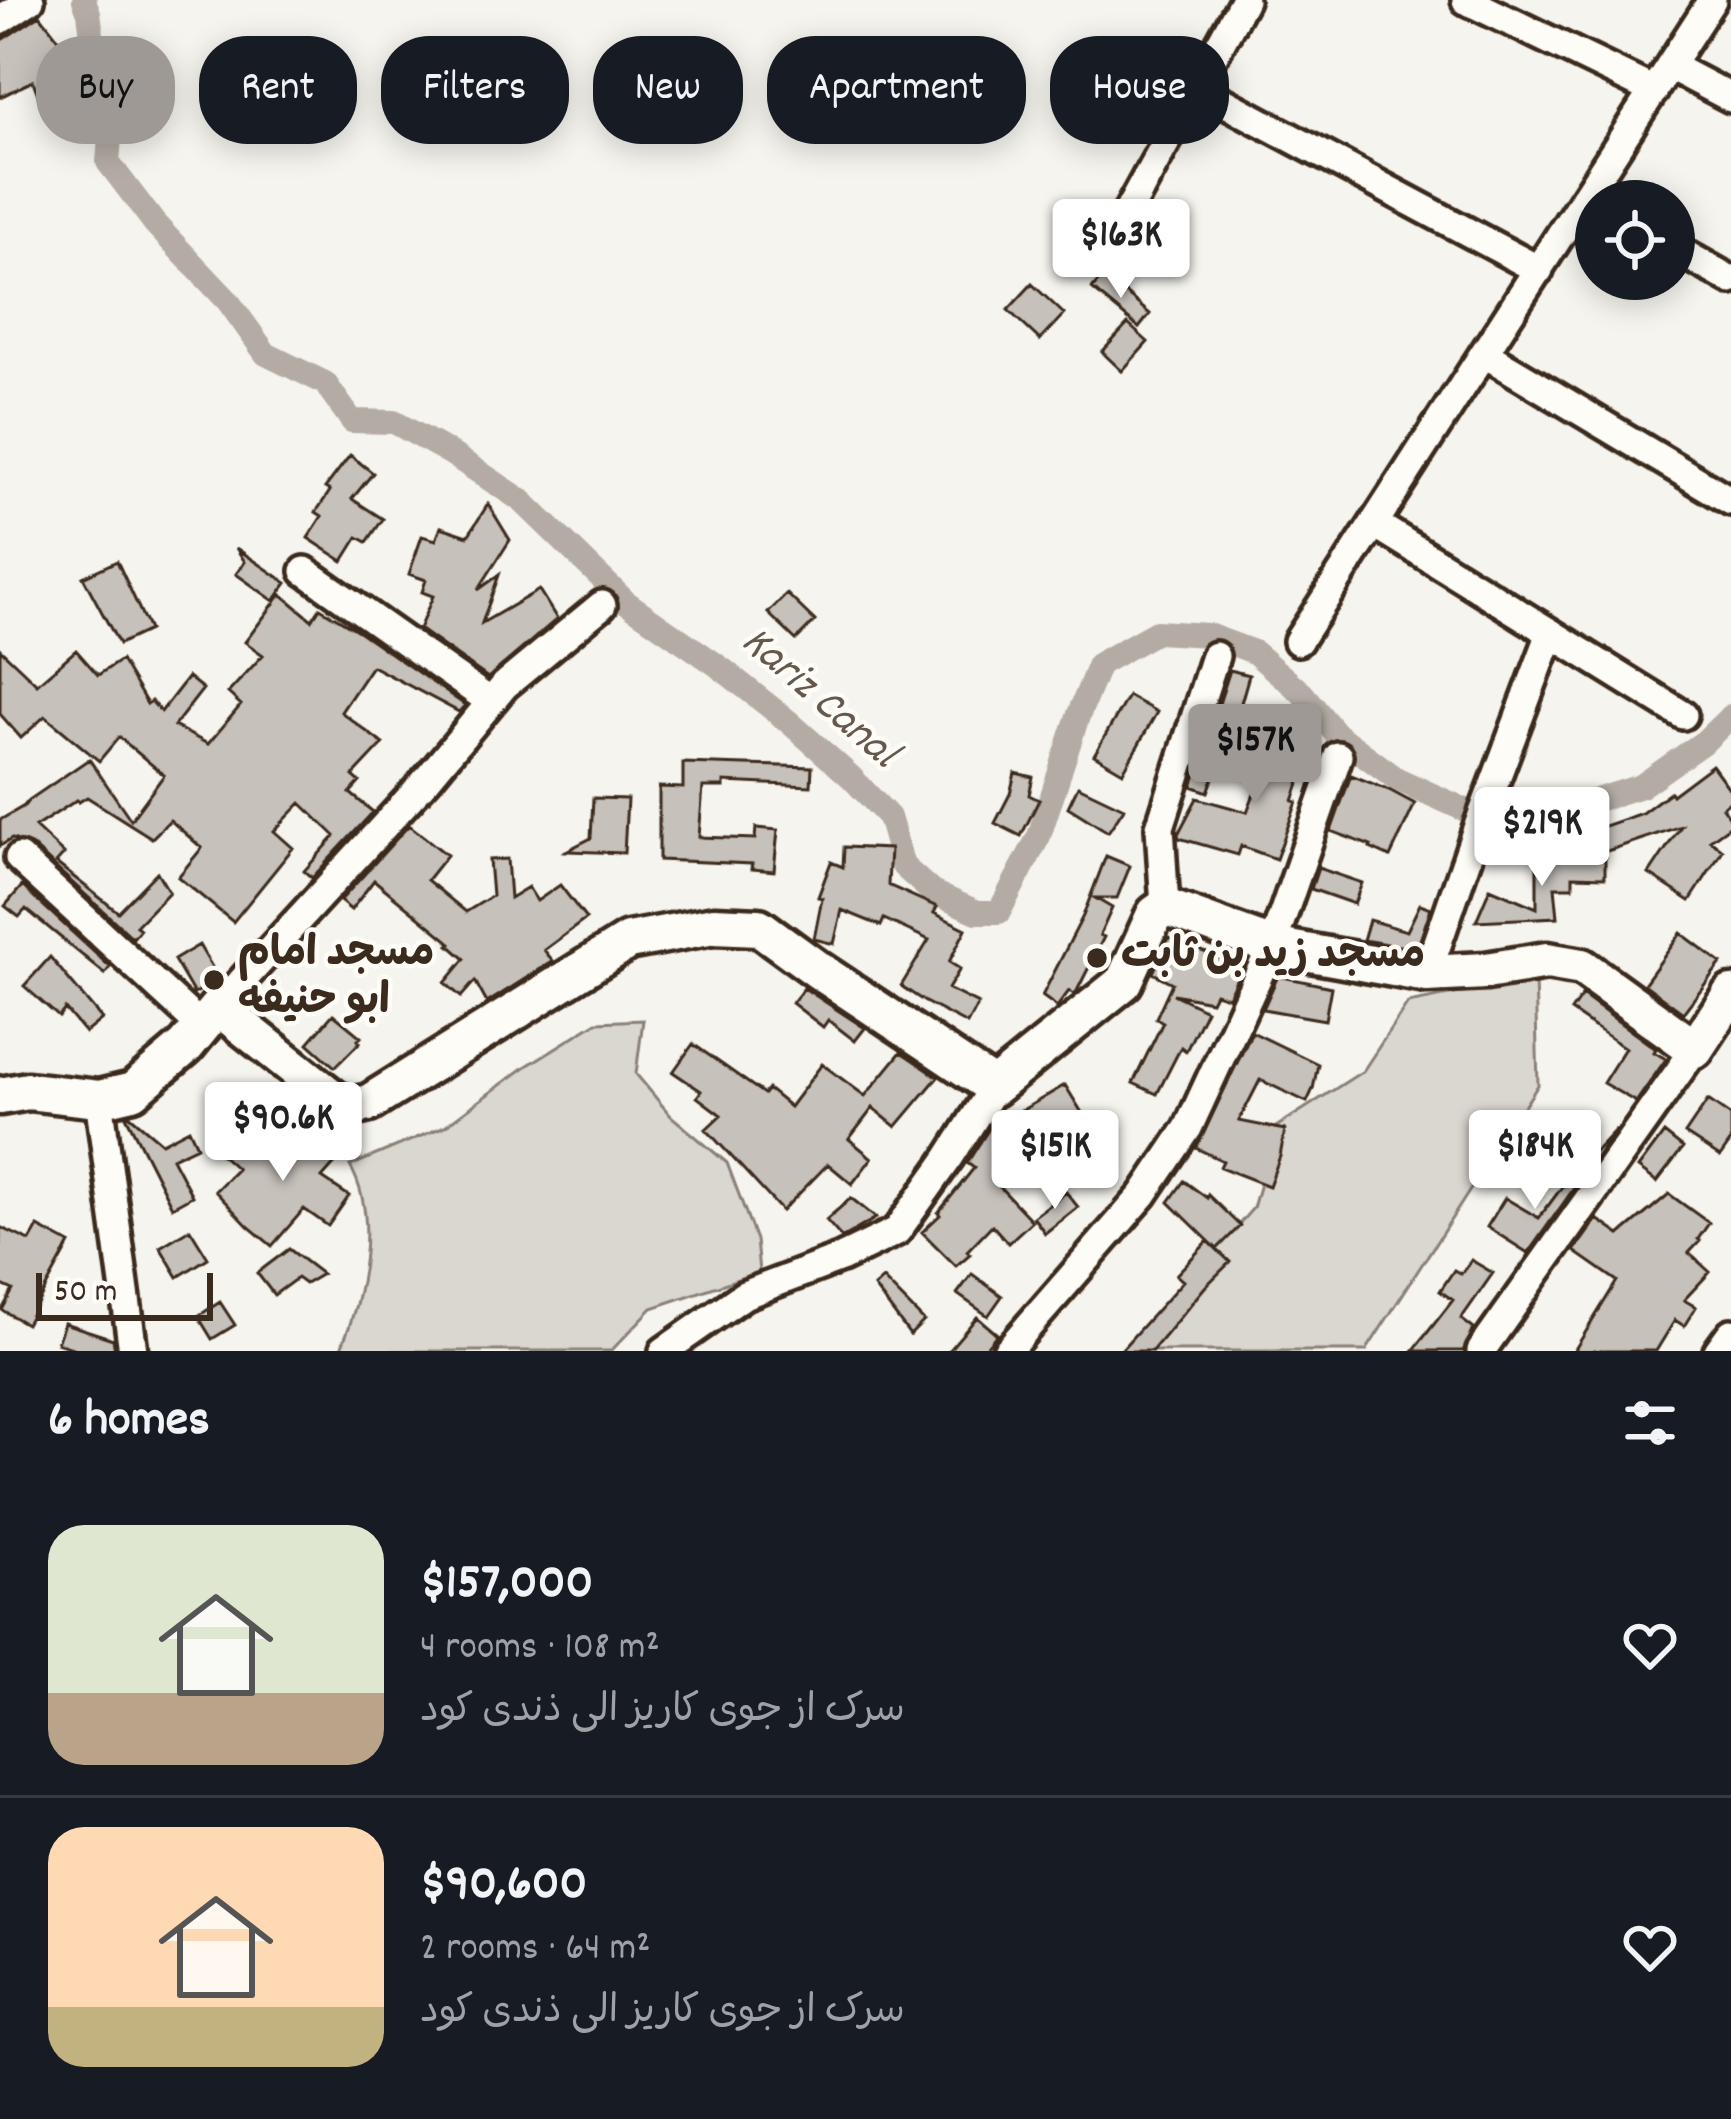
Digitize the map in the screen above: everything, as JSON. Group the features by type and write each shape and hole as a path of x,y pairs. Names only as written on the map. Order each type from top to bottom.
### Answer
{"street":[{"path":"0,20 30,0"},
{"path":"1224,36 1244,0"},
{"path":"1466,0 1654,92"},
{"path":"1603,180 1712,0"},
{"path":"1670,66 1731,98"},
{"path":"1229,105 1539,270"},
{"path":"1109,246 1165,144"},
{"path":"1298,641 1575,222"},
{"path":"1695,260 1731,280"},
{"path":"1485,354 1731,501"},
{"path":"1375,524 1683,715"},
{"path":"305,571 491,702"},
{"path":"0,1096 28,1090 99,1099 133,1090 186,1046 506,685 602,605"},
{"path":"1426,974 1551,633"},
{"path":"1165,907 1160,827 1215,656"},
{"path":"1007,1351 1143,1195 1188,1128 1272,946 1338,755"},
{"path":"20,859 210,1017 352,1107 369,1103 628,941 714,925 759,927 994,1087"},
{"path":"1165,907 1272,946 1426,974 1547,961 1582,967 1695,1048"},
{"path":"664,1351 744,1295 897,1231 994,1087 1124,982 1155,914 1165,907"},
{"path":"1481,1351 1731,994"},
{"path":"99,1099 131,1350"},
{"path":"1718,1351 1731,1333"}],"shaded area":[{"path":"1535,978 1538,1085 1366,1351 1129,1351 1253,1208 1276,1127 1363,1071 1408,1003"},
{"path":"643,1020 636,1074 671,1116 727,1163 756,1240 759,1272 652,1308 611,1351 340,1351 361,1283 366,1234 359,1187 350,1166 445,1126 597,1022"}],"building":[{"path":"40,15 56,36 36,36 36,89 33,81 0,97 0,41"},
{"path":"1104,275 1150,314 1139,328 1092,289"},
{"path":"1032,284 1064,314 1040,340 1008,310"},
{"path":"1128,324 1148,342 1122,371 1102,352"},
{"path":"350,455 373,473 352,499 383,519 367,542 358,537 343,561 308,538 322,516 316,512 330,491 325,488"},
{"path":"488,504 510,540 478,590 499,575 482,623 539,590 557,619 488,678 419,629 433,596 422,592 426,580 409,574 422,536 436,540 441,527 468,536"},
{"path":"236,548 287,583 274,601 236,574 245,562"},
{"path":"117,561 149,630 119,644 83,577"},
{"path":"281,594 312,620 320,608 360,632 465,705 459,712 372,666 341,712 383,744 353,776 360,782 350,793 373,812 312,878 304,871 335,836 301,803 274,831 293,848 233,922 178,877 202,848 170,820 152,838 87,797 77,800 35,827 64,854 56,863 118,912 157,872 169,892 136,926 140,929 133,938 31,845 12,839 0,846 0,820 89,759 131,820 164,775 119,737 99,761 45,716 21,738 0,714 0,649 37,684 76,650 98,675 121,660 147,704 151,701 161,712 188,677 203,689 174,726 208,744 241,705 228,693 263,655 245,642"},
{"path":"787,594 815,621 796,640 768,613"},
{"path":"1230,670 1249,675 1229,745 1208,792 1192,786"},
{"path":"1128,696 1157,712 1123,772 1094,755"},
{"path":"1282,730 1314,741 1276,859 1241,846 1238,855 1179,838 1197,798 1247,812"},
{"path":"683,763 812,767 811,786 724,782 724,787 703,787 699,837 755,839 756,828 778,830 774,871 751,869 752,864 659,860 659,787 683,788"},
{"path":"1712,765 1731,791 1731,800 1722,807 1731,825 1710,840 1723,850 1690,901 1649,874 1681,826 1595,855 1587,832 1642,813"},
{"path":"1015,773 1033,777 1029,795 1039,800 1021,836 995,823"},
{"path":"1351,775 1415,804 1390,857 1331,831"},
{"path":"1078,786 1124,808 1108,832 1068,807"},
{"path":"593,798 627,799 624,853 566,851 591,838"},
{"path":"409,825 447,855 427,880 466,912 492,896 489,860 507,859 510,898 528,887 537,901 560,885 586,919 544,950 553,961 487,1003 475,981 461,997 445,983 465,959 374,880 351,910 340,901"},
{"path":"844,847 890,849 888,885 937,907 934,913 966,929 949,962 960,969 948,989 978,1004 967,1024 901,986 929,940 884,919 881,926 842,910 834,944 814,939 822,898 818,897 831,862 843,867"},
{"path":"1106,856 1130,866 1117,898 1095,898 1112,908 1100,935 1104,937 1077,991 1069,991 1057,1007 1042,996 1083,916"},
{"path":"1605,858 1605,877 1573,876 1573,887 1555,887 1558,917 1476,921 1490,888 1537,908 1537,859"},
{"path":"1318,868 1362,883 1354,904 1311,889"},
{"path":"22,886 110,967 105,974 26,909 19,917 5,906"},
{"path":"1420,904 1431,908 1417,949 1363,940 1369,920 1407,931"},
{"path":"1681,933 1721,963 1683,1013 1644,984"},
{"path":"1169,938 1242,967 1228,997 1215,993 1211,1001 1173,994 1206,1010 1157,1094 1133,1083 1163,1022 1156,1018 1172,983 1153,973"},
{"path":"199,945 219,979 194,994 174,960"},
{"path":"50,957 102,1019 85,1033 65,1009 59,1017 24,986"},
{"path":"1278,976 1331,987 1325,1020 1263,1009"},
{"path":"804,988 865,1028 855,1041 828,1020 823,1027 792,1003"},
{"path":"1582,995 1666,1059 1636,1102 1603,1083 1625,1048 1571,1011"},
{"path":"333,1014 361,1037 335,1067 308,1043"},
{"path":"1252,1032 1318,1064 1307,1102 1260,1080 1239,1121 1285,1130 1269,1186 1220,1167 1223,1161 1196,1148"},
{"path":"693,1044 790,1107 822,1064 865,1096 901,1052 938,1077 896,1127 873,1108 849,1139 872,1158 852,1184 828,1164 782,1211 706,1129 721,1115 697,1097 701,1091 673,1072"},
{"path":"1065,1085 1103,1147 1061,1172 1033,1126 1001,1162 1010,1169 997,1184 1032,1221 1008,1243 992,1225 956,1266 922,1232 974,1168 967,1163 990,1127 995,1130"},
{"path":"1708,1100 1731,1116 1731,1141 1720,1157 1685,1134"},
{"path":"129,1115 162,1143 189,1129 197,1146 172,1158 192,1196 172,1207"},
{"path":"326,1121 350,1138 322,1178 349,1196 328,1226 304,1209 272,1246 215,1191 237,1169 220,1154 239,1133 283,1170"},
{"path":"1616,1129 1528,1253 1487,1227 1505,1198 1539,1218 1579,1164"},
{"path":"1664,1133 1683,1148 1657,1182 1638,1168"},
{"path":"1184,1181 1208,1195 1240,1226 1217,1249 1169,1202"},
{"path":"1066,1192 1078,1207 1045,1233 1033,1217"},
{"path":"1669,1194 1709,1223 1689,1253 1710,1272 1684,1300 1696,1307 1684,1326 1675,1320 1656,1351 1574,1351 1617,1281 1574,1251 1597,1219 1620,1235"},
{"path":"851,1198 876,1218 842,1238 826,1220"},
{"path":"0,1227 30,1241 38,1227 70,1244 26,1324 2,1310 13,1290 0,1284"},
{"path":"190,1229 208,1258 178,1277 160,1247"},
{"path":"1208,1241 1230,1262 1152,1351 1120,1351 1183,1281 1176,1275"},
{"path":"289,1249 322,1274 305,1284 297,1278 274,1295 257,1273"},
{"path":"1471,1260 1493,1273 1461,1319 1474,1329 1463,1351 1413,1351 1453,1300 1440,1291 1454,1270 1461,1274"},
{"path":"972,1274 1002,1296 988,1316 957,1294"},
{"path":"883,1279 924,1321 910,1335 874,1287"},
{"path":"220,1302 235,1325 212,1339 198,1316"},
{"path":"977,1317 997,1334 983,1351 948,1351"},
{"path":"64,1323 113,1339 115,1351 81,1351 57,1343"}],"waterway":[{"name":"Kariz Canal","path":"84,0 98,78 112,114 108,162 155,224 228,301 266,354 325,383 352,421 394,422 521,500 626,602 721,668 851,777 889,817 903,866 932,892 977,912 999,912 1039,836 1099,664 1156,632 1208,635 1254,652 1302,693 1336,734 1397,779 1483,818 1564,810 1641,786 1705,741 1731,716"}],"place":[{"name":"مسجد زید بن ثابت","path":"1097,958"},
{"name":"مسجد امام ابو حنیفه","path":"214,980"}]}
